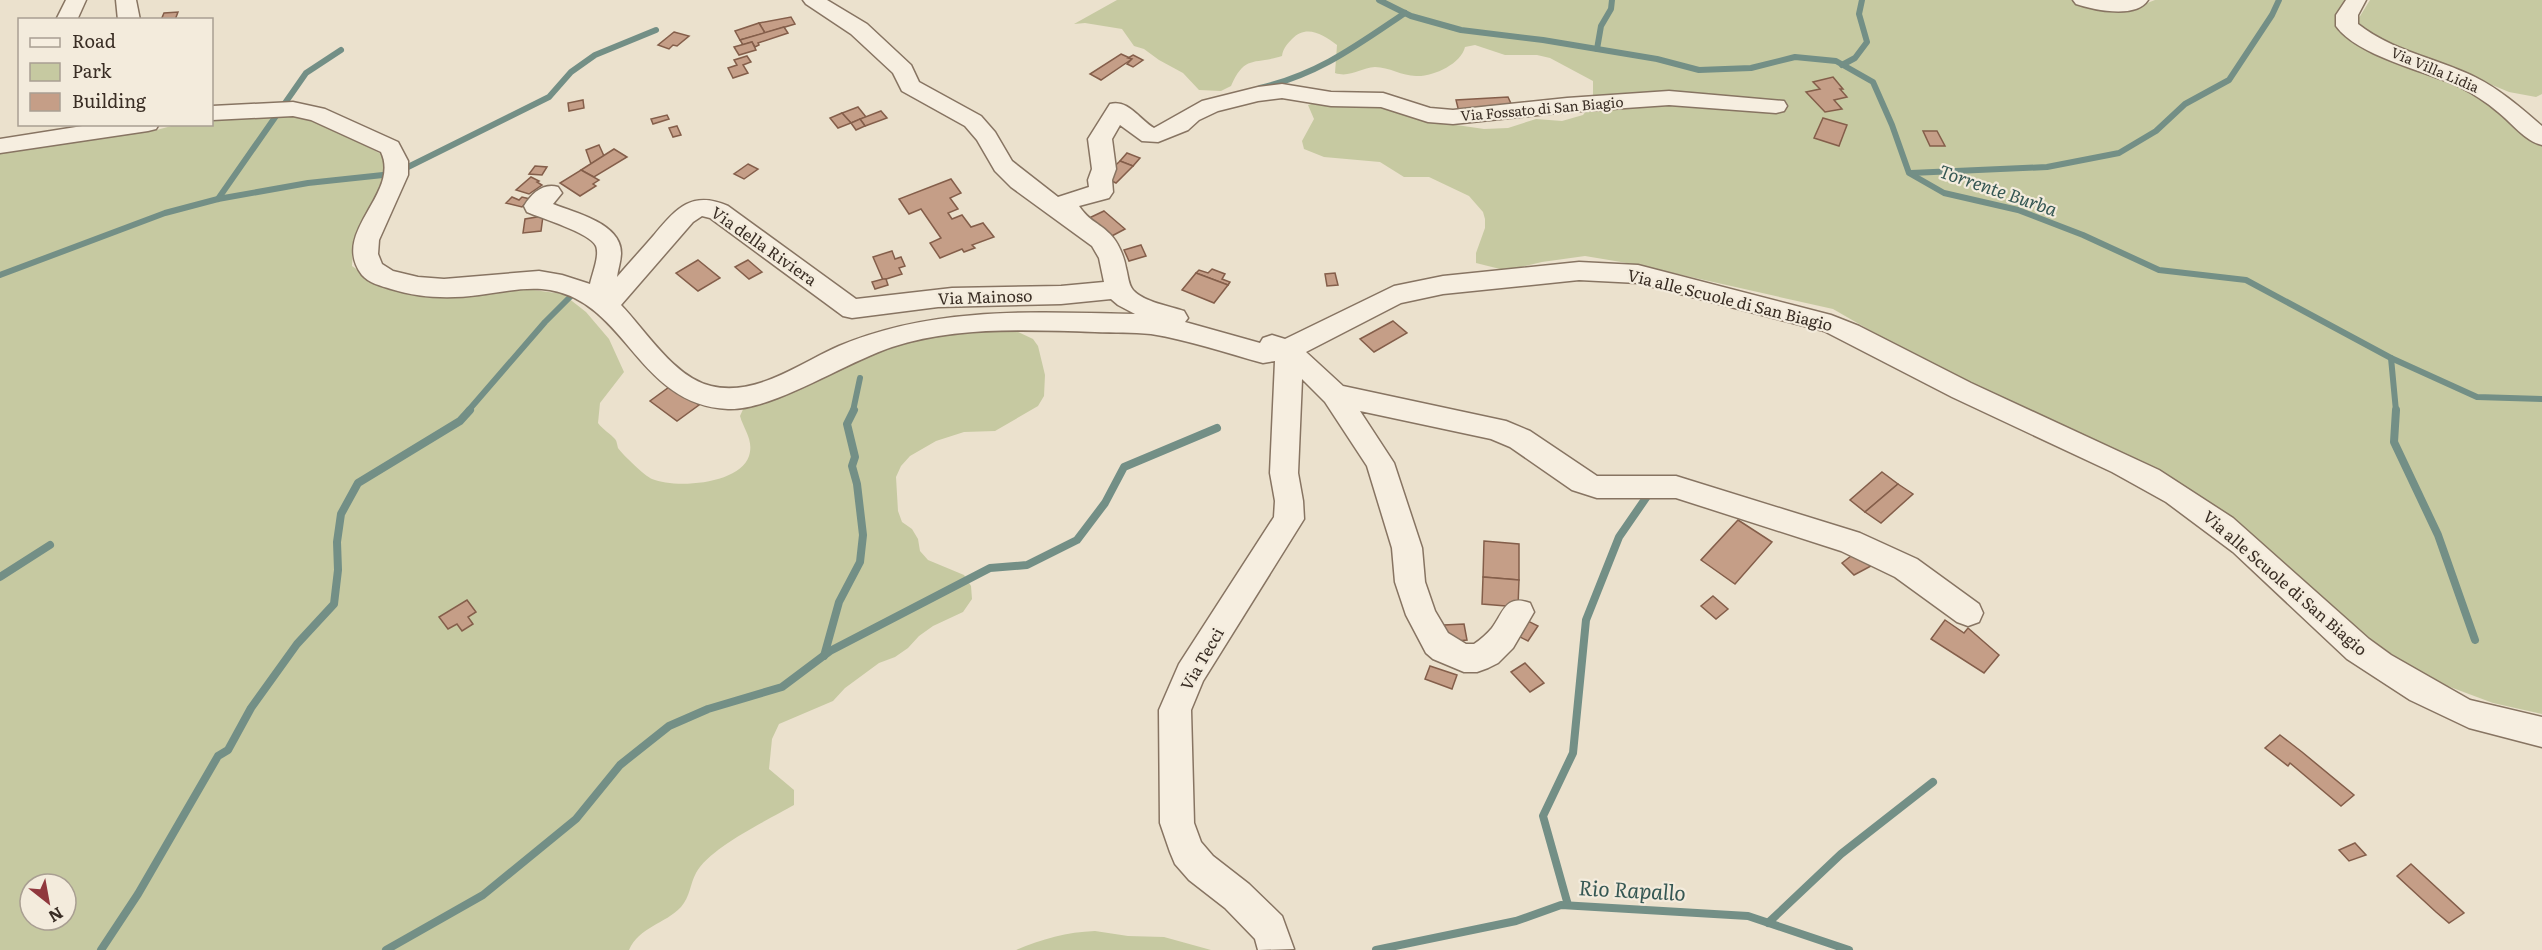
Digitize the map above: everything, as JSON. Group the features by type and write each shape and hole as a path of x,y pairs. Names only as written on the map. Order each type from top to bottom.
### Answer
{"street":[{"path":"126,0 129,18"},
{"path":"813,0 859,29 903,70 910,86 973,122 987,137 1003,166 1019,181 1101,240 1110,253 1118,276 1118,289 1130,301 1204,327 1287,349 1335,395 1380,463 1407,548 1410,582 1421,615 1437,643 1444,650 1464,658 1487,653 1502,639 1519,612"},
{"path":"2083,0 2102,5 2127,5 2138,0"},
{"name":"Via Villa Lidia","path":"2356,0 2347,15 2348,26 2356,34 2374,44 2482,89 2542,138"},
{"name":"Via Fossato di San Biagio","path":"1078,223 1066,204 1068,201 1101,192 1100,180 1104,169 1100,139 1118,109 1133,125 1150,136 1158,135 1180,125 1191,115 1210,106 1257,94 1282,91 1331,99 1383,100 1428,115 1453,117 1567,105 1669,98 1776,106"},
{"name":"Via alle Scuole di San Biagio","path":"213,112 293,109 317,114 390,147 395,153 396,168 364,245 366,258 372,270 388,280 436,289 513,281 550,280 601,302 672,379 693,392 712,398 748,397 857,349 897,336 956,324 1050,322 1154,325 1263,354 1287,349 1311,339 1394,296 1443,285 1579,271 1638,274 1831,324 1858,336 1931,376 2076,442 2146,477 2201,511 2243,543 2360,651 2412,684 2460,710 2542,732"},
{"path":"0,146 134,126"},
{"path":"550,193 536,206 595,231 608,246 609,255 601,302"},
{"name":"Via della Riviera","path":"601,302 684,216 694,208 708,206 852,309"},
{"name":"Via Mainoso","path":"852,309 905,300 966,296 1069,295 1118,289"},
{"name":"Via Tecci","path":"1276,949 1269,928 1237,896 1201,868 1187,852 1177,823 1174,744 1175,710 1190,674 1289,519 1289,501 1284,474 1289,364 1287,349"},
{"path":"1335,395 1496,429 1520,439 1582,482 1597,487 1676,487 1850,542 1906,568 1968,613"}],"green space":[{"path":"1117,0 2071,0 2094,9 2113,12 2155,0 2347,0 2337,21 2478,92 2542,142 2542,714 2493,703 2434,681 2365,637 2229,517 2178,482 1932,366 1833,309 1633,264 1585,256 1513,269 1500,269 1476,263 1476,253 1485,228 1485,219 1483,212 1469,196 1429,177 1404,177 1380,162 1324,157 1304,149 1302,141 1314,119 1308,105 1318,102 1368,104 1403,111 1436,122 1484,129 1508,128 1536,119 1562,121 1583,115 1593,102 1593,81 1550,58 1537,55 1505,55 1475,45 1465,47 1452,64 1438,72 1423,76 1411,76 1375,67 1350,74 1340,74 1335,73 1337,45 1320,34 1309,31 1297,34 1285,47 1282,56 1246,65 1231,86 1221,91 1199,90 1183,73 1144,49 1134,46 1122,29 1085,23 1074,24"},
{"path":"2370,0 2542,0 2542,94 2536,97 2509,92 2367,33 2357,21"},
{"path":"225,113 300,115 327,125 383,155 388,168 383,188 353,245 352,266 371,279 446,295 526,289 563,294 586,312 609,339 624,372 600,403 598,423 615,439 618,448 634,465 652,479 663,482 691,484 706,482 733,473 749,456 749,440 740,416 745,405 927,332 1012,329 1033,339 1038,346 1045,375 1044,396 1038,406 995,431 964,432 936,441 910,456 901,466 896,477 898,511 902,522 912,529 918,539 920,551 928,560 964,575 971,586 972,599 963,612 933,626 908,648 895,657 879,663 845,688 833,701 779,724 772,739 769,769 794,790 794,805 740,835 703,863 681,907 639,936 629,950 0,950 0,149 153,131 171,126 213,126 213,116"},
{"path":"1095,931 1128,936 1164,937 1211,950 1016,950 1055,937"}],"building":[{"path":"178,12 176,18 162,18 164,13"},
{"path":"791,17 795,24 765,33 759,23"},
{"path":"759,23 765,33 740,40 735,31"},
{"path":"784,27 788,33 758,43 759,45 755,47 752,42 743,45 740,40"},
{"path":"674,32 689,36 677,46 673,45 669,49 658,45"},
{"path":"752,42 756,50 739,55 734,47"},
{"path":"1121,54 1132,59 1101,80 1090,74"},
{"path":"1133,55 1143,60 1133,67 1127,64 1132,59 1128,58"},
{"path":"747,56 751,62 743,65 748,73 733,78 728,68 737,65 734,60"},
{"path":"1833,77 1847,97 1834,100 1842,109 1825,112 1806,92 1820,89 1813,82"},
{"path":"1508,97 1513,108 1459,112 1456,100"},
{"path":"583,100 584,108 569,111 568,103"},
{"path":"858,107 866,117 851,123 842,113"},
{"path":"881,111 887,118 865,126 860,119"},
{"path":"842,113 851,123 838,128 830,118"},
{"path":"667,115 669,119 653,124 651,119"},
{"path":"1823,118 1847,125 1839,146 1814,138"},
{"path":"860,119 865,126 856,130 851,123"},
{"path":"677,126 681,135 673,137 669,128"},
{"path":"1923,131 1937,131 1945,146 1930,146"},
{"path":"599,145 604,156 591,164 586,150"},
{"path":"614,149 627,157 594,177 581,170"},
{"path":"1127,153 1140,158 1133,166 1120,161"},
{"path":"1120,161 1133,166 1116,183 1103,177"},
{"path":"748,164 758,169 744,179 734,174"},
{"path":"535,166 547,167 542,175 529,174"},
{"path":"581,170 599,180 593,184 596,186 580,196 560,183"},
{"path":"531,177 542,185 529,194 516,190"},
{"path":"951,179 961,193 950,198 958,209 948,213 952,219 962,215 971,227 983,223 994,237 972,245 975,248 964,252 962,249 940,258 930,243 941,238 921,209 909,214 899,199"},
{"path":"512,197 519,200 522,197 530,199 522,207 506,203"},
{"path":"1104,211 1125,229 1108,238 1087,219"},
{"path":"543,216 541,231 523,233 525,219"},
{"path":"1141,245 1146,256 1129,261 1124,250"},
{"path":"892,251 895,259 901,257 905,266 899,268 902,274 883,280 873,257"},
{"path":"698,260 720,278 698,291 676,273"},
{"path":"748,260 762,272 749,279 735,267"},
{"path":"1212,269 1225,274 1222,279 1230,282 1228,285 1196,273 1199,270 1208,273"},
{"path":"1196,273 1228,285 1214,303 1182,290"},
{"path":"1335,273 1338,285 1327,286 1325,274"},
{"path":"886,279 888,285 875,289 872,282"},
{"path":"1393,321 1407,333 1374,352 1360,339"},
{"path":"672,385 699,405 677,421 650,401"},
{"path":"1882,472 1898,484 1865,512 1850,500"},
{"path":"1898,484 1913,494 1881,523 1865,512"},
{"path":"1738,520 1772,542 1735,584 1701,560"},
{"path":"1484,541 1519,544 1519,580 1483,577"},
{"path":"1841,547 1862,554 1871,566 1854,575 1842,563 1851,556"},
{"path":"1483,577 1519,580 1518,607 1482,604"},
{"path":"1713,596 1728,609 1716,619 1701,606"},
{"path":"467,600 476,612 468,617 473,624 462,631 457,624 448,629 439,617"},
{"path":"1520,617 1538,626 1528,641 1510,632"},
{"path":"1945,620 1964,633 1968,628 1999,655 1984,673 1931,639"},
{"path":"1464,624 1467,640 1447,642 1444,625"},
{"path":"1525,663 1544,683 1530,692 1511,672"},
{"path":"1430,666 1457,675 1452,689 1425,679"},
{"path":"2280,735 2354,795 2341,806 2290,763 2288,766 2265,748"},
{"path":"2355,843 2366,855 2349,861 2339,850"},
{"path":"2411,864 2464,913 2449,923 2397,876"}],"waterway":[{"name":"Torrente Burba","path":"1379,0 1405,13"},
{"path":"1597,49 1601,26 1611,9 1612,0"},
{"path":"1843,65 1855,58 1867,42 1859,14 1862,0"},
{"path":"1911,173 2047,167 2119,153 2156,131 2185,104 2229,80 2272,15 2279,0"},
{"path":"1260,88 1319,67 1353,48 1405,13"},
{"name":"Torrente Burba","path":"1405,13 1461,30 1597,49"},
{"path":"218,199 308,183 383,175 408,167 549,97 571,72 595,55 656,30"},
{"name":"Torrente Burba","path":"1597,49 1657,59 1699,70 1751,68 1795,57 1836,61 1843,65"},
{"path":"218,199 306,73 341,50"},
{"name":"Torrente Burba","path":"1843,65 1873,82 1892,125 1909,173 1944,193 2018,210 2083,235 2159,270 2246,280 2391,358"},
{"path":"0,275 165,213 218,199"},
{"path":"468,411 545,322 571,296"},
{"name":"Torrente Burba","path":"2391,358 2477,397 2542,399"},
{"path":"2391,358 2396,411"},
{"path":"853,411 860,378"},
{"path":"101,950 138,894 218,756 228,750 251,708 297,644 334,604 338,570 337,542 341,514 358,483 460,421 470,410"},
{"path":"824,655 839,602 860,562 863,535 857,484 852,466 855,457 847,424 854,410"},
{"path":"2396,411 2394,442 2438,535 2475,640"},
{"path":"824,655 990,568 1027,565 1077,540 1105,503 1124,467 1217,428"},
{"path":"1568,905 1543,816 1573,753 1586,620 1619,537 1650,492"},
{"path":"0,577 50,545"},
{"path":"386,950 483,895 576,819 620,765 669,726 708,709 782,687 824,655"},
{"path":"1768,923 1841,854 1933,782"},
{"name":"Rio Rapallo","path":"1376,950 1516,921 1561,905 1748,916 1768,923"},
{"name":"Rio Rapallo","path":"1768,923 1849,950"}]}
